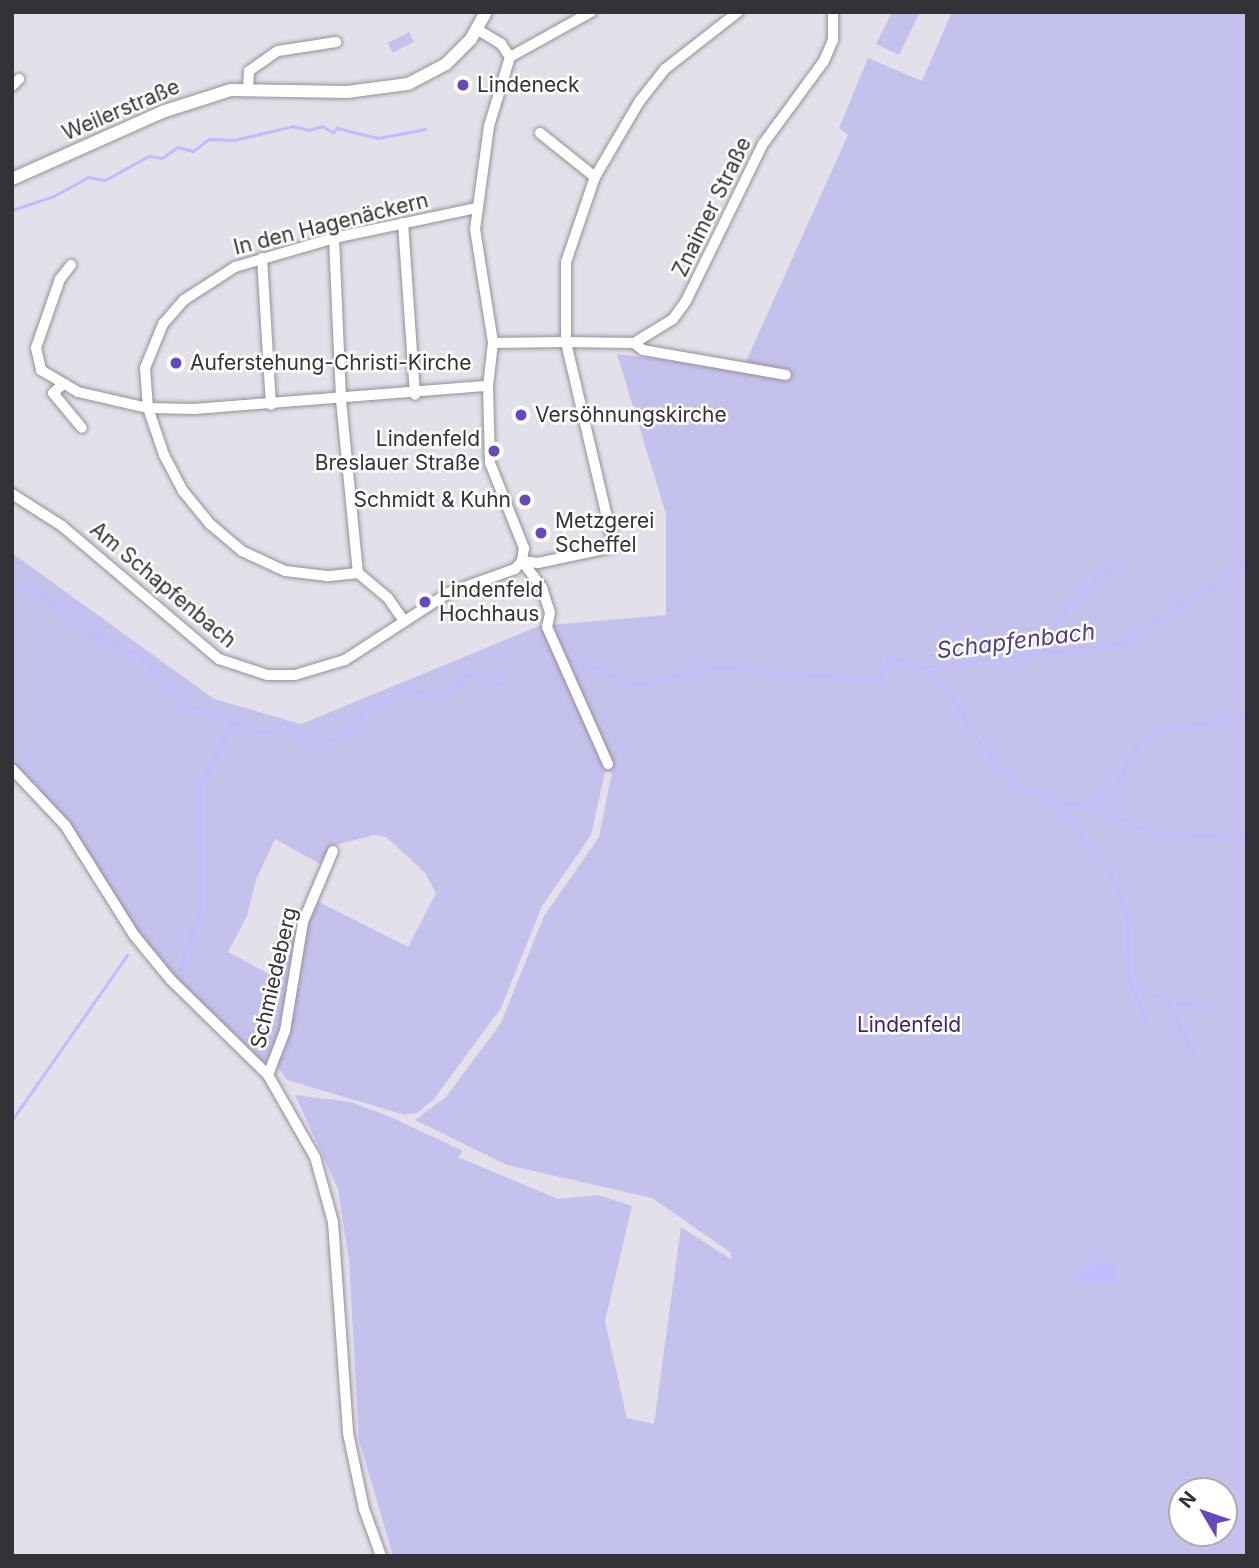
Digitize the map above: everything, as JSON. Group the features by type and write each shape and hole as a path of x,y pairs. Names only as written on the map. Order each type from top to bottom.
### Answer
{"main road":[{"name":"Weilerstraße","path":"12,179 198,98 248,90 347,92 408,84 446,64 478,30 486,12"}],"street":[{"path":"591,12 510,57 489,125 476,208 478,267 493,343 488,386 490,463 524,548 522,561 542,588 550,613 547,627 608,764"},
{"path":"522,561 538,563 614,547 566,342 566,262 595,177 639,102 665,69 738,12"},
{"name":"Znaimer Straße","path":"634,343 673,318 686,301 763,144 824,61 833,40 833,12"},
{"path":"478,30 501,44 510,57"},
{"path":"248,90 248,71 278,51 336,41"},
{"path":"540,133 595,177"},
{"name":"In den Hagenäckern","path":"358,573 327,576 285,571 225,539 183,491 164,455 148,408 145,368 163,324 206,281 262,258 334,238 476,208"},
{"path":"402,223 415,395"},
{"path":"334,238 341,400 358,573 388,598 404,621"},
{"path":"262,258 271,405"},
{"path":"71,265 60,279 36,348 37,365 62,385 148,408 271,405 415,395 488,386"},
{"path":"493,343 634,343 643,350 786,375"},
{"path":"62,385 52,393 82,428"},
{"name":"Am Schapfenbach","path":"12,494 62,527 201,645 237,667 267,675 319,670 345,660 448,593 515,569 522,561"},
{"path":"15,771 65,825 134,935 164,971 268,1075 315,1157 331,1210 348,1433 364,1509 381,1556"},
{"name":"Schmiedeberg","path":"268,1075 285,1031 303,922 333,851"}],"green space":[{"path":"892,12 920,12 899,55 876,44"},
{"name":"Lindenfeld","path":"952,12 1247,12 1247,1556 393,1556 359,1440 349,1261 338,1189 295,1095 351,1102 393,1118 463,1151 458,1157 558,1199 598,1195 632,1206 605,1321 627,1418 654,1424 681,1227 732,1260 730,1252 652,1198 507,1165 415,1120 446,1097 501,1023 544,916 599,837 612,772 605,772 591,835 542,906 501,1008 434,1099 417,1113 405,1115 287,1080 272,1059 263,1062 173,975 135,928 70,825 12,763 12,553 214,699 301,724 539,626 666,615 666,514 617,354 742,370 848,135 839,128 868,58 922,81","holes":["374,835 386,837 425,873 436,893 408,947 309,897 269,974 228,952 247,916 256,880 275,839 320,864 332,846"]},
{"path":"409,32 414,42 393,53 388,43"}],"shaded area":[{"path":"1097,1261 1110,1262 1121,1284 1068,1280"}],"waterway":[{"path":"12,210 54,196 88,177 105,180 149,156 162,158 178,147 193,151 209,139 234,140 293,126 309,130 322,126 333,132 337,128 378,138 425,129"},
{"path":"1025,657 1095,578 1123,559"},
{"name":"Schapfenbach","path":"580,662 637,685 716,667 879,681 889,656 926,667 1120,644 1247,563"},
{"name":"Schapfenbach","path":"12,583 49,599 86,631 138,655 184,703 264,733 284,722 315,747 347,733 370,705 391,700 407,688 437,697 467,676 483,676 504,685"},
{"path":"927,669 952,695 971,731 998,766 1025,790 1051,799 1111,871 1127,916 1130,981 1147,1024"},
{"path":"1093,805 1116,783 1139,741 1163,729 1247,716"},
{"path":"179,970 201,907 200,786 232,723"},
{"path":"1052,800 1091,807 1150,831 1245,839 1247,843"},
{"path":"12,1120 127,955"},
{"path":"1131,982 1168,1002 1195,1055"},
{"path":"1168,1002 1219,1008"}],"place":[{"name":"Lindeneck","path":"463,85"},
{"name":"Auferstehung-Christi-Kirche","path":"176,363"},
{"name":"Versöhnungskirche","path":"521,415"},
{"name":"Lindenfeld Breslauer Straße","path":"494,451"},
{"name":"Schmidt & Kuhn","path":"525,500"},
{"name":"Metzgerei Scheffel","path":"541,533"},
{"name":"Lindenfeld Hochhaus","path":"425,602"}]}
